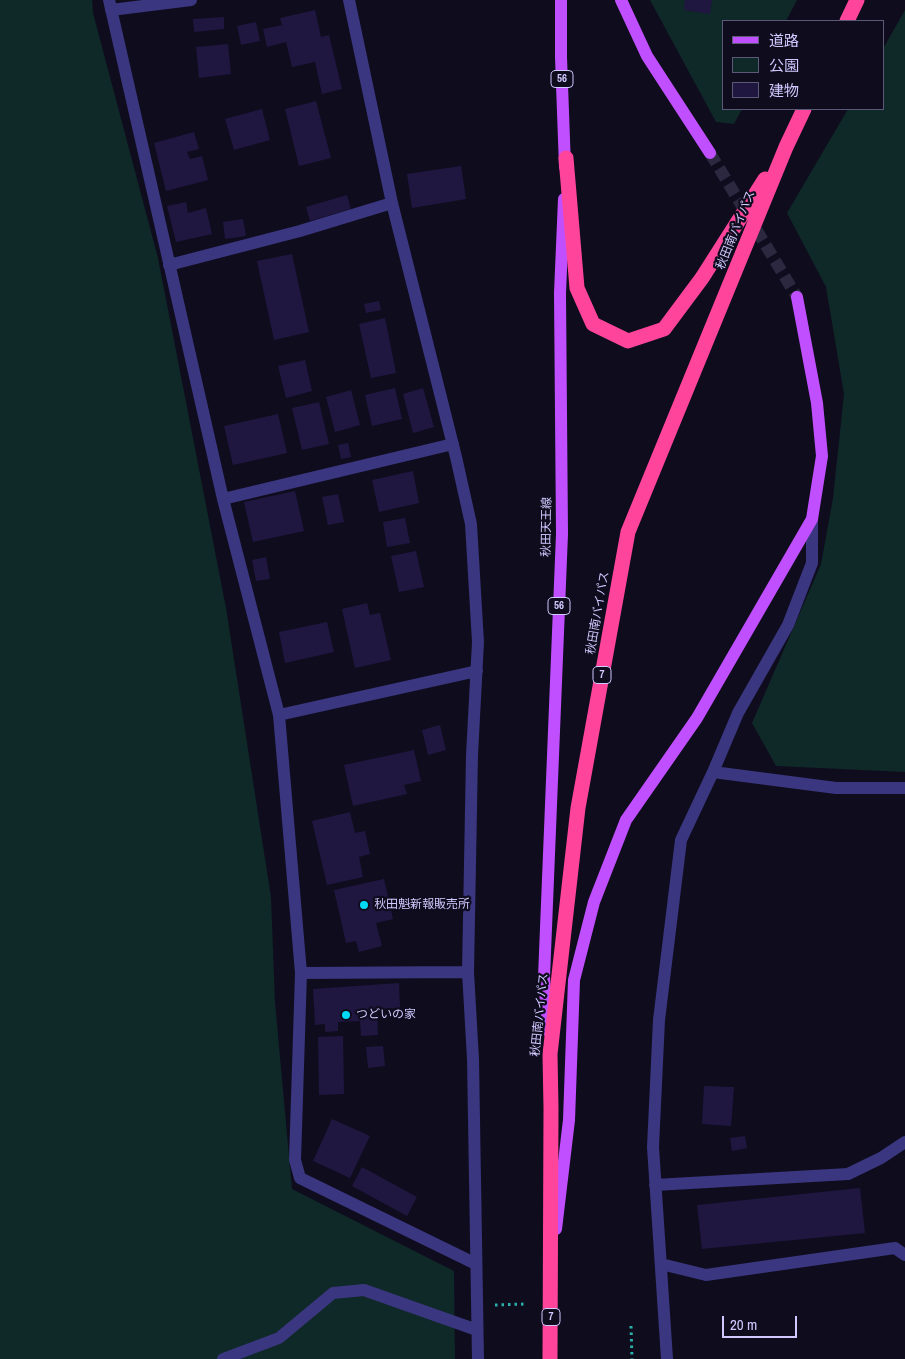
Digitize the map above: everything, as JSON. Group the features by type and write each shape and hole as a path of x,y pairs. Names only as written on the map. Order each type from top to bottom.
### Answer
{"highway":[{"path":"847,20 857,0"},
{"name":"秋田南バイパス","path":"551,1274 552,1108 550,1054 578,808 628,532 786,147 804,110"},
{"path":"566,158 577,288 593,324 628,341 664,329 702,278 786,147"},
{"name":"7","path":"550,1359 551,1274"}],"main road":[{"name":"秋田天王線","path":"550,1054 544,977 562,534 560,293 566,158 561,57 561,0"},
{"path":"621,0 647,56 710,153"},
{"path":"551,1274 569,1120 574,980 594,902 626,820 697,718 812,519 822,456 817,403 797,297"}],"street":[{"path":"191,0 110,5 223,499 279,714 301,973 295,1160 300,1178 476,1264"},
{"path":"349,0 392,203 471,524 478,642 472,755 468,972 473,1059 478,1359"},
{"path":"169,265 300,231 392,203"},
{"path":"223,499 452,444"},
{"path":"667,1359 653,1147 659,1020 681,840 738,713 788,625 812,563 812,519"},
{"path":"279,714 477,671"},
{"path":"713,772 836,788 905,788"},
{"path":"301,973 468,972"},
{"path":"655,1186 848,1174 881,1158 905,1142"},
{"path":"661,1264 706,1275 895,1248 905,1255"},
{"path":"223,1359 279,1338 333,1293 364,1290 477,1330"}],"path":[{"path":"477,1305 526,1304"},
{"path":"631,1326 632,1359"}],"green space":[{"path":"0,0 92,0 93,13 158,258 226,608 271,897 275,1002 292,1189 454,1271 455,1359 0,1359"},
{"path":"650,0 797,0 787,20 722,20 722,110 741,110 734,124 716,122"},
{"path":"905,10 905,772 776,766 752,723 821,564 833,498 844,394 826,287 787,213 847,110 885,110 885,45"}],"building":[{"path":"685,0 712,0 710,14 684,10"},
{"path":"315,10 321,37 329,35 342,89 322,94 315,62 292,67 286,42 267,47 263,29 282,25 280,18"},
{"path":"224,17 224,29 194,32 193,19"},
{"path":"256,22 260,41 241,45 237,26"},
{"path":"228,44 231,74 199,78 196,47"},
{"path":"316,101 331,158 299,166 285,109"},
{"path":"262,109 270,140 234,150 225,119"},
{"path":"194,132 199,149 187,152 190,159 202,156 208,180 166,191 154,143"},
{"path":"461,166 466,199 412,208 407,174"},
{"path":"347,195 351,209 310,221 306,207"},
{"path":"186,202 188,213 206,208 212,234 176,242 167,206"},
{"path":"243,219 246,236 225,239 223,222"},
{"path":"292,254 309,332 274,340 257,261"},
{"path":"379,301 381,310 366,313 364,304"},
{"path":"385,318 396,373 371,378 359,324"},
{"path":"305,360 312,391 286,398 278,366"},
{"path":"395,388 402,419 372,426 365,395"},
{"path":"423,388 434,427 413,433 403,394"},
{"path":"351,390 360,425 335,432 326,397"},
{"path":"319,402 329,444 302,450 292,408"},
{"path":"278,414 287,453 233,465 224,426"},
{"path":"348,443 351,457 341,459 338,445"},
{"path":"413,471 419,503 379,512 372,480"},
{"path":"295,491 304,531 253,542 244,502"},
{"path":"338,494 344,522 328,525 322,497"},
{"path":"405,518 410,543 387,547 383,522"},
{"path":"416,551 424,587 399,592 391,556"},
{"path":"266,557 270,579 256,581 252,560"},
{"path":"367,603 370,615 380,613 391,660 355,668 342,609"},
{"path":"327,622 334,652 285,663 279,632"},
{"path":"440,725 446,750 428,755 422,730"},
{"path":"414,750 421,781 404,785 407,794 353,806 344,765"},
{"name":"秋田魁新報販売所","path":"350,812 355,833 365,831 370,854 359,857 363,877 327,885 312,821"},
{"name":"秋田魁新報販売所","path":"384,879 393,919 376,923 382,946 359,952 356,941 346,943 334,890"},
{"name":"つどいの家","path":"399,983 400,1008 377,1009 378,1035 361,1036 360,1021 338,1022 338,1031 325,1032 325,1024 315,1025 313,989"},
{"path":"343,1036 344,1094 319,1095 318,1037"},
{"path":"383,1046 385,1066 368,1068 366,1047"},
{"path":"704,1086 734,1087 731,1126 702,1124"},
{"path":"332,1119 370,1136 350,1178 313,1161"},
{"path":"745,1136 747,1148 732,1151 730,1138"},
{"path":"362,1167 417,1197 407,1216 352,1186"},
{"path":"860,1188 865,1233 702,1249 697,1205"}],"tunnel":[{"path":"710,153 797,297"}],"place":[{"name":"秋田魁新報販売所","path":"364,905"},
{"name":"つどいの家","path":"346,1015"}]}
